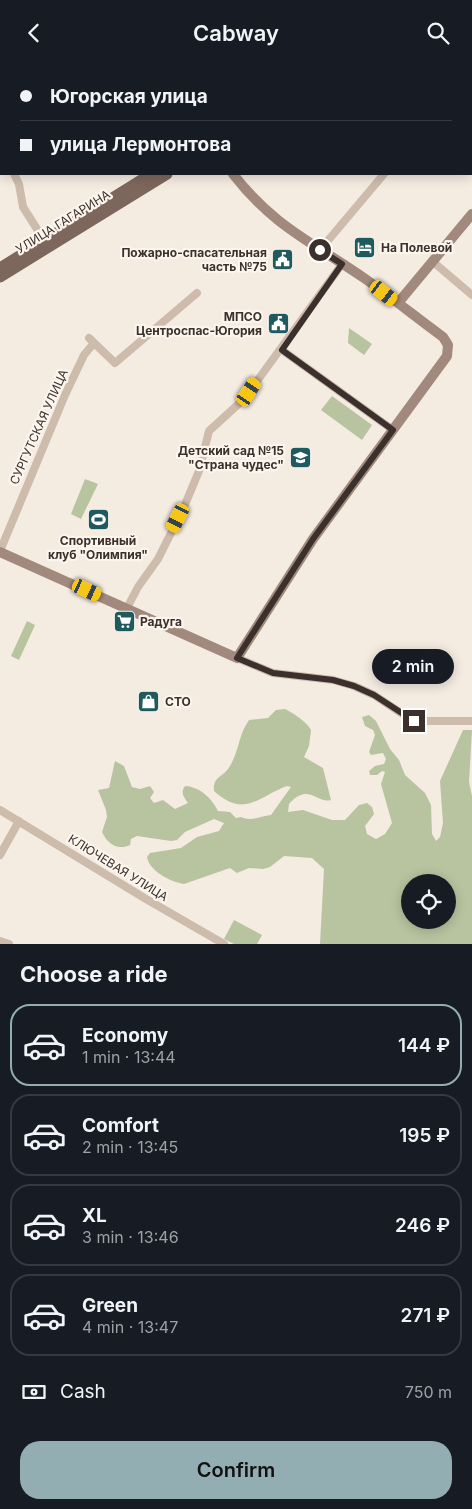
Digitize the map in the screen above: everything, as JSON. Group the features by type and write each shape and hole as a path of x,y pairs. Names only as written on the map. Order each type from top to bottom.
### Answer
{"main road":[{"name":"УЛИЦА ГАГАРИНА","path":"0,277 150,175"},
{"name":"УЛИЦА ГАГАРИНА","path":"0,268 46,244 165,175"}],"street":[{"path":"14,175 19,184 23,207 46,244"},
{"path":"234,175 262,208 398,303 443,337 448,345 447,356 313,539 237,658"},
{"path":"320,250 383,175"},
{"path":"398,303 472,214"},
{"path":"432,261 472,295"},
{"path":"127,609 138,587 158,559 184,507 201,462 209,431 239,404 282,350 342,264"},
{"name":"СУРГУТСКАЯ УЛИЦА","path":"0,551 65,395 92,341 115,363 197,293"},
{"path":"282,350 393,430"},
{"path":"0,551 273,673 333,680 354,686 374,695 414,721 426,723 472,721"},
{"name":"КЛЮЧЕВАЯ УЛИЦА","path":"0,809 146,899 224,944"},
{"path":"0,855 19,821"},
{"path":"0,941 8,944"}],"green space":[{"path":"349,328 372,344 364,355 348,343"},
{"path":"332,396 372,425 362,440 321,410"},
{"path":"85,479 98,484 81,519 71,514"},
{"path":"27,621 35,625 19,660 11,656"},
{"path":"285,709 296,715 309,727 311,730 309,746 304,757 323,768 331,800 307,794 302,795 289,804 288,812 303,810 332,820 345,820 359,805 367,803 372,807 374,814 365,826 367,834 376,839 385,834 392,823 381,784 385,772 382,771 377,775 370,775 369,771 375,766 384,764 386,759 383,753 371,755 369,752 375,735 373,730 365,726 362,717 369,715 376,721 390,749 399,760 405,775 425,793 431,805 432,834 436,841 440,837 443,823 440,781 463,730 472,730 469,782 472,796 472,944 320,944 324,869 312,858 284,856 270,867 263,869 249,868 237,873 230,868 184,884 161,875 152,867 147,857 150,853 181,848 197,837 219,831 224,823 214,819 185,832 177,840 171,841 137,836 131,839 130,845 121,847 113,845 107,840 102,832 107,817 106,810 98,790 109,788 115,761 124,766 132,787 140,789 150,786 154,792 150,798 154,803 163,800 175,809 188,803 183,793 185,786 201,791 213,802 218,811 230,812 236,818 252,819 271,815 291,787 287,786 252,803 243,804 225,799 214,791 216,780 232,763 245,726 249,720 268,718 276,710"},
{"path":"234,920 262,935 257,944 234,944 224,939"}],"place":[{"name":"На Полевой","path":"365,248"},
{"name":"Пожарно-спасательная часть №75","path":"283,260"},
{"name":"МПСО Центроспас-Югория","path":"278,324"},
{"name":"Детский сад №15 \"Страна чудес\"","path":"300,458"},
{"name":"Спортивный клуб \"Олимпия\"","path":"98,520"},
{"name":"Радуга","path":"124,622"},
{"name":"СТО","path":"149,702"}],"route":[{"path":"320,250 342,264 282,350 393,430 313,539 249,636 237,658 273,673 292,677 333,680 354,686 374,695 414,721"}]}
